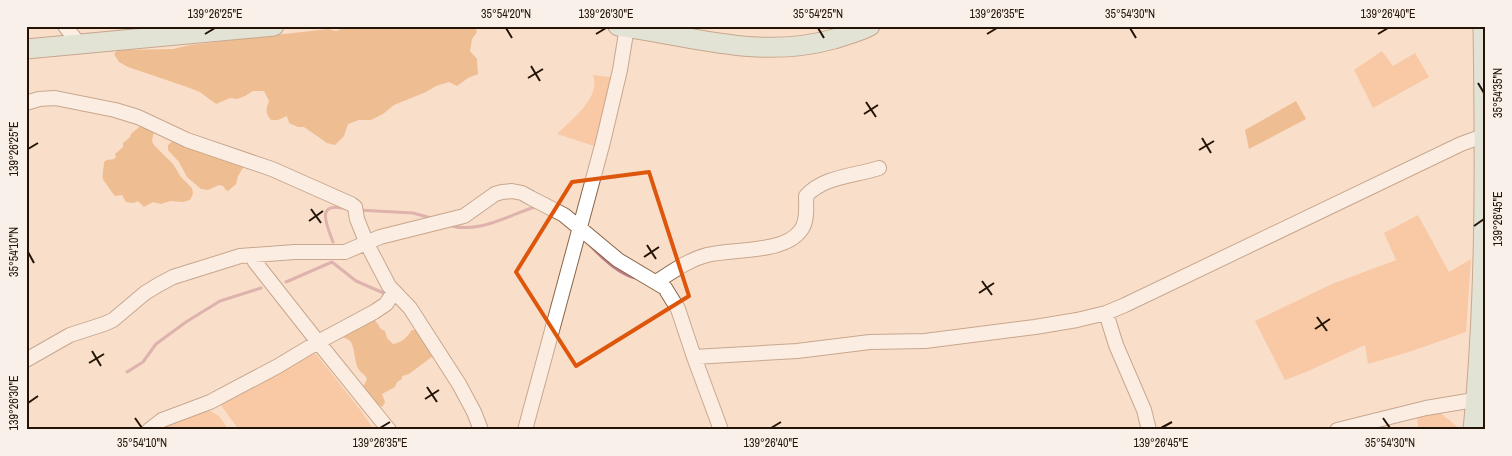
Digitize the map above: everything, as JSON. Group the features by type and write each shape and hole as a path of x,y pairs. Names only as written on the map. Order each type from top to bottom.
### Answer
{"street":[{"path":"65,26 80,45"},
{"path":"26,49 274,26"},
{"path":"525,430 603,142 618,79 622,27 743,47 782,48 825,41 870,26"},
{"path":"1473,430 1481,399 1485,176 1483,26"},
{"path":"26,103 39,99 56,98 115,110 138,117 187,140 290,176 351,204 355,209 367,244 389,286 410,308 459,384 481,430"},
{"path":"694,357 796,351 870,342 925,341 1035,327 1106,313 1402,174 1461,144 1485,135"},
{"path":"656,282 682,265 706,256 724,252 762,249 793,238 802,229 806,214 806,196 810,191 825,183 879,168"},
{"path":"26,360 70,335 113,320 144,293 173,277 240,256 295,252 345,252 380,237 464,216 495,194 512,191 522,193 564,215 578,232 618,260 666,288 678,309 721,430"},
{"path":"253,255 256,262 318,342 389,430"},
{"path":"149,430 162,420 210,402 374,312 386,304 394,292"},
{"path":"1106,313 1116,345 1144,410 1150,430"},
{"path":"1337,430 1426,408 1481,399"}],"highlighted area":[{"path":"649,172 689,296 576,366 516,272 572,182"}],"shaded area":[{"path":"351,26 475,26 477,32 472,39 470,51 477,59 478,74 457,86 449,82 436,86 394,105 383,114 371,120 359,120 348,124 344,136 335,145 327,143 304,127 298,127 289,123 287,116 278,120 271,120 267,111 269,101 264,91 253,91 237,99 230,98 216,104 200,92 128,67 119,62 114,54 118,50 173,49 190,45 328,29 336,31"},
{"path":"1382,51 1393,66 1415,53 1429,77 1373,108 1354,70"},
{"path":"593,75 610,77 612,79 596,145 594,146 557,134 584,108 589,100 593,92"},
{"path":"1296,101 1306,119 1249,149 1245,130"},
{"path":"143,124 154,131 152,141 154,145 173,164 181,177 192,188 193,194 190,200 183,202 170,201 161,204 153,202 144,207 138,201 134,203 126,202 122,195 115,196 103,179 104,162 114,159 116,157 115,154 123,147 123,143"},
{"path":"174,140 244,164 236,184 228,191 219,185 208,190 201,189 187,177 179,162 168,150 168,145"},
{"path":"1418,215 1449,272 1471,259 1466,332 1368,364 1365,345 1285,380 1255,321 1332,284 1396,260 1384,233"},
{"path":"373,317 393,344 404,339 412,330 416,330 431,350 433,356 409,374 402,376 402,379 397,382 395,387 382,394 385,402 383,406 379,407 363,387 367,379 357,367 351,342 338,335"},
{"path":"307,352 316,354 374,430 239,430 220,404"},
{"path":"205,408 219,416 229,430 157,430"},
{"path":"1439,411 1459,430 1413,430 1418,428 1417,415"}],"waterway":[{"path":"448,225 460,227 483,225 538,206"},
{"path":"333,242 325,215 330,208 347,209"},
{"path":"358,210 413,213 431,218"},
{"path":"589,244 617,269 636,278"},
{"path":"286,282 332,262 356,281 386,294"},
{"path":"127,372 143,362 156,344 186,322 220,301 261,288"}]}
